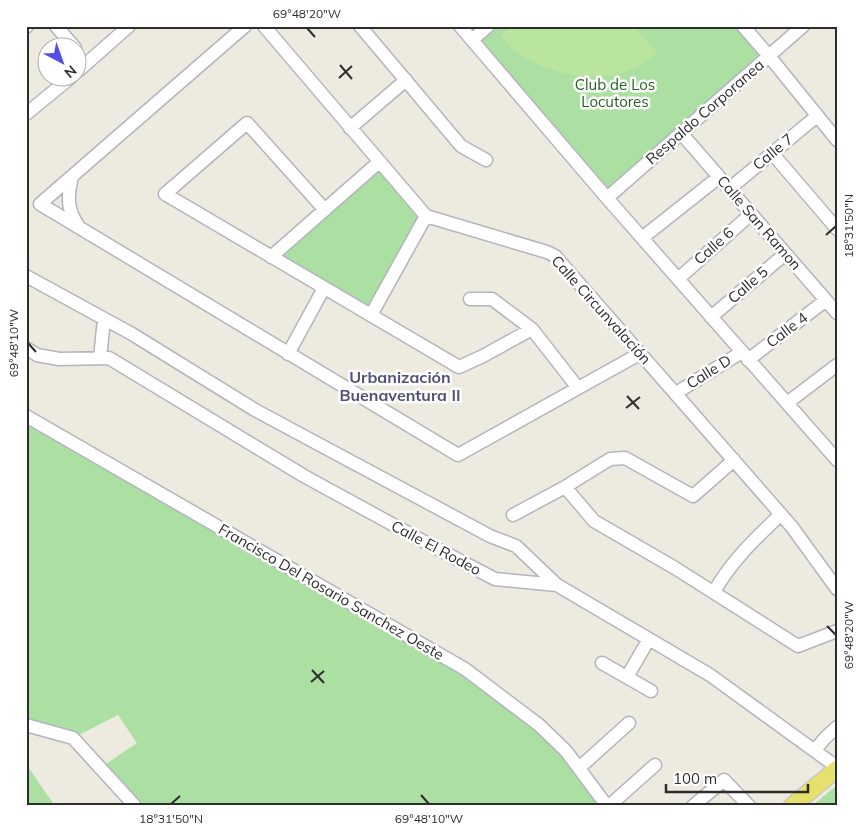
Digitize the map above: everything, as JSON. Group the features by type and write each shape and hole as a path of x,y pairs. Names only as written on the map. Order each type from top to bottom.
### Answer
{"main road":[{"path":"792,806 837,768"}],"street":[{"path":"56,26 66,38"},
{"path":"88,62 129,26"},
{"path":"245,26 40,204 458,456 641,353"},
{"path":"264,26 426,216 371,315"},
{"path":"460,26 745,356 834,453"},
{"path":"472,40 488,26"},
{"path":"743,26 837,140"},
{"name":"Respaldo Corporanea","path":"607,198 803,26"},
{"path":"363,27 461,146 486,160"},
{"path":"350,128 406,80"},
{"path":"26,114 58,88"},
{"name":"Calle 7","path":"729,189 818,116"},
{"path":"325,210 247,123 165,194 459,367 532,329"},
{"name":"Calle San Ramon","path":"681,133 837,313"},
{"path":"772,153 837,229"},
{"path":"271,257 379,162"},
{"path":"72,177 68,192 70,215 82,231"},
{"path":"642,238 718,177"},
{"name":"Calle 6","path":"678,279 750,214"},
{"name":"Calle Circunvalación","path":"426,216 551,253 781,514 837,589"},
{"name":"Calle 5","path":"711,317 785,254"},
{"path":"26,276 104,318 264,415 490,536 516,546 557,585"},
{"path":"288,354 324,288"},
{"path":"470,299 492,300 532,329 578,388"},
{"name":"Calle 4","path":"745,356 826,300"},
{"path":"100,358 104,318"},
{"name":"Calle El Rodeo","path":"26,348 37,355 59,358 109,358 304,476 494,578 557,585 710,675 815,750 837,768"},
{"name":"Calle D","path":"676,393 745,356"},
{"path":"787,403 837,365"},
{"name":"Francisco Del Rosario Sanchez Oeste","path":"26,416 465,669 539,725 566,751 608,806"},
{"path":"513,515 565,487 610,459 626,458 693,496 734,460"},
{"path":"565,487 594,521 675,568 798,646 837,631"},
{"path":"714,592 724,574 746,548 781,514"},
{"path":"628,677 649,639"},
{"path":"602,664 651,691"},
{"path":"579,768 629,723"},
{"path":"26,725 73,738 135,806"},
{"path":"815,750 824,738 837,727"},
{"path":"608,806 655,765"},
{"path":"692,806 724,780 749,806"}],"green space":[{"name":"Club de Los Locutores","path":"495,26 737,26 762,55 607,191 478,41"},
{"path":"512,26 634,26 658,53 628,71 614,75 585,76 570,74 542,66 515,50 501,36"},
{"path":"380,169 419,218 369,307 280,258"},
{"path":"26,416 465,669 539,725 607,806 135,806 100,768 137,743 118,715 73,738 26,725"},
{"path":"26,764 55,806 26,806"},
{"path":"837,785 837,806 812,806"}],"district":[{"name":"Urbanización Buenaventura II","path":"400,386"}]}
